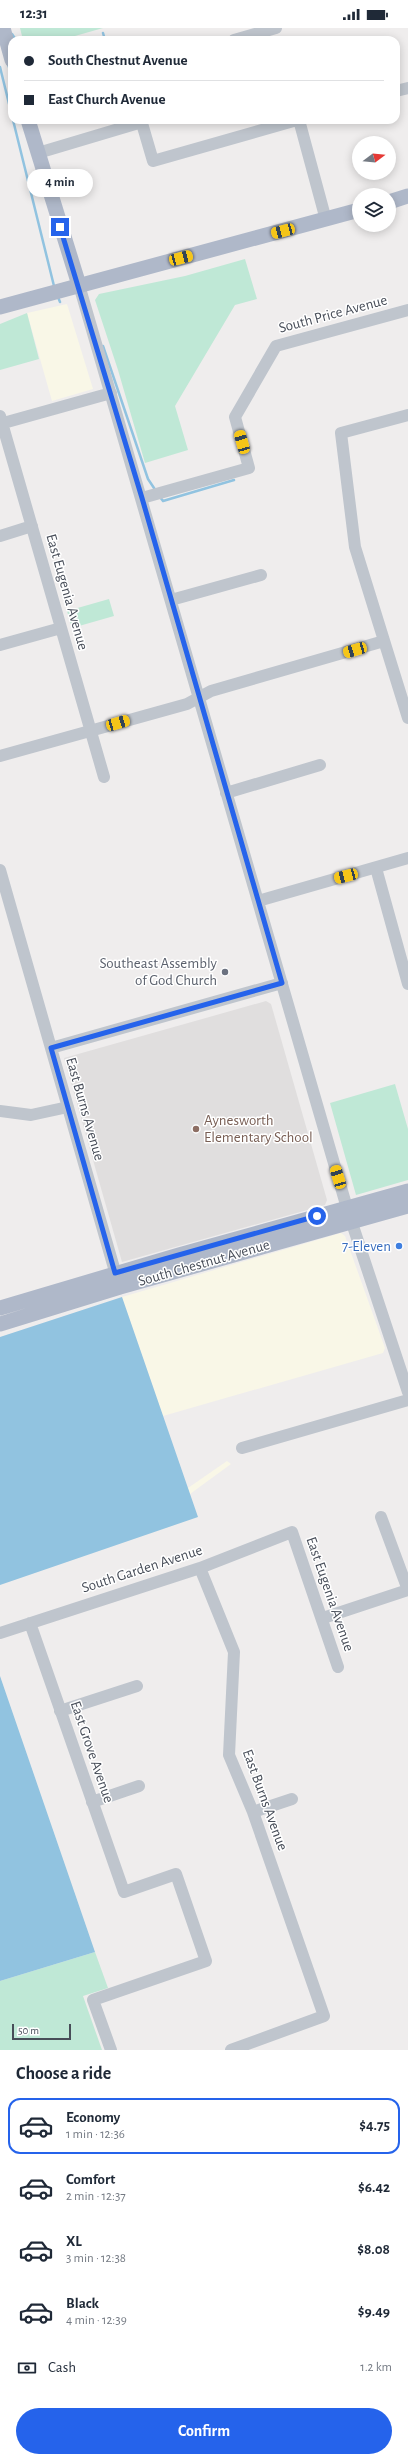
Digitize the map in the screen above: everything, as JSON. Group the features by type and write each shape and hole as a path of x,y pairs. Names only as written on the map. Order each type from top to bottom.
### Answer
{"main road":[{"path":"3,28 8,46"},
{"path":"29,124 79,285"},
{"path":"396,200 408,196"},
{"path":"0,308 79,285 352,212"},
{"name":"South Chestnut Avenue","path":"0,1308 118,1280 349,1214 408,1191"},
{"name":"South Chestnut Avenue","path":"349,1214 408,1206"},
{"name":"South Chestnut Avenue","path":"0,1324 118,1280"}],"street":[{"path":"248,36 276,28"},
{"path":"38,153 132,124"},
{"path":"143,124 153,161 284,124"},
{"path":"299,124 326,220"},
{"path":"79,285 349,1214 408,1392"},
{"name":"South Price Avenue","path":"142,498 248,468 235,417 276,346 408,310"},
{"path":"1,421 110,393"},
{"path":"408,415 341,433 355,547 408,718"},
{"name":"East Eugenia Avenue","path":"1,421 104,777"},
{"path":"0,536 32,526"},
{"path":"171,600 261,575"},
{"path":"0,645 61,628"},
{"path":"0,756 187,704 211,691 384,641"},
{"path":"226,793 320,765"},
{"path":"258,901 408,858"},
{"path":"376,868 408,984"},
{"name":"East Burns Avenue","path":"0,870 118,1280"},
{"path":"51,1048 282,983"},
{"path":"0,1111 31,1115 68,1107"},
{"path":"242,1448 408,1400"},
{"path":"323,1618 408,1590 381,1517"},
{"name":"East Eugenia Avenue","path":"292,1532 323,1618 338,1667"},
{"name":"South Garden Avenue","path":"0,1633 200,1568 292,1532"},
{"name":"East Burns Avenue","path":"200,1568 234,1652 229,1755 253,1812 324,2016 231,2050"},
{"name":"East Grove Avenue","path":"30,1623 124,1892 176,1874 206,1960 93,2000 111,2050"},
{"path":"60,1711 137,1686"},
{"path":"92,1802 139,1786"},
{"path":"253,1812 292,1799"}],"shaded area":[{"path":"67,304 93,389 52,401 27,313"},
{"name":"Aynesworth Elementary School","path":"266,1001 271,1004 327,1200 325,1205 122,1262 64,1058"},
{"path":"341,1233 345,1236 385,1348 383,1353 163,1416 122,1297"},
{"path":"227,1461 231,1464 190,1494 188,1488"}],"green space":[{"path":"20,28 103,28 75,36 22,36"},
{"path":"245,259 257,299 235,305 175,406 188,450 145,463 118,370 95,300 99,294 185,276"},
{"path":"27,313 39,359 0,370 0,324"},
{"path":"109,599 114,616 72,628 67,611"},
{"path":"395,1084 408,1129 408,1180 356,1195 330,1103"},
{"path":"95,1952 108,1988 83,1996 102,2050 0,2050 0,1981"}],"water":[{"path":"122,1297 198,1517 0,1585 0,1337"},
{"path":"0,1676 95,1952 0,1981"}],"waterway":[{"path":"0,67 8,100"},
{"path":"14,124 54,286"},
{"path":"58,297 60,302"},
{"path":"103,346 148,479 156,491"},
{"path":"160,497 163,501 234,480"}],"place":[{"name":"Southeast Assembly of God Church","path":"225,972"},
{"name":"Aynesworth Elementary School","path":"196,1129"},
{"name":"7-Eleven","path":"399,1246"}],"route":[{"path":"60,227 79,285 142,498 282,983 131,1027 51,1048 115,1273 317,1216"}]}
